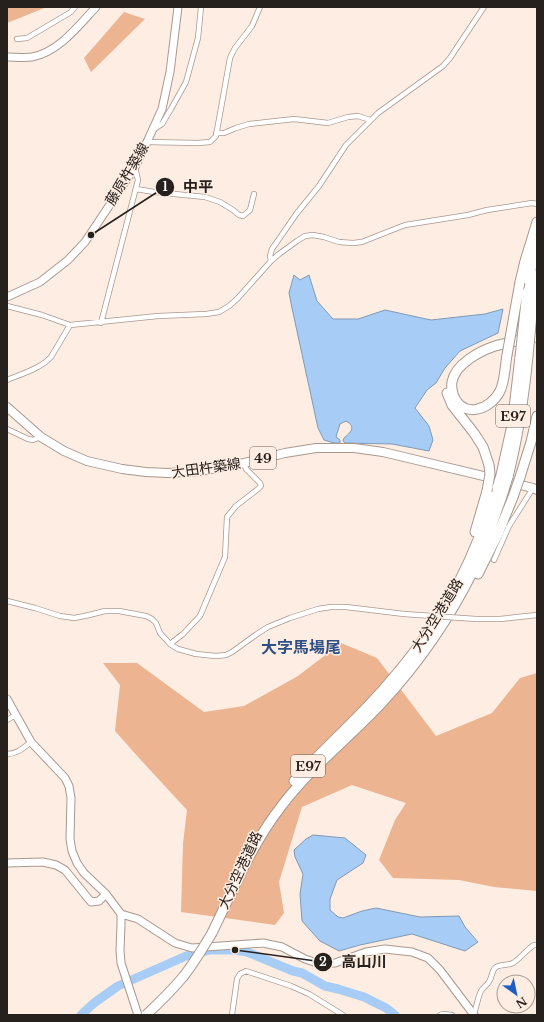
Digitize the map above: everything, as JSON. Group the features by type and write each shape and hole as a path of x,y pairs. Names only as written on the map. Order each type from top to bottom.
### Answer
{"highway":[{"path":"537,222 520,282 507,355 504,378 501,390 489,405 482,408 471,410 458,403 451,387 454,375 458,368 468,360 495,346 537,337"},
{"name":"大分空港道路","path":"146,1015 169,993 198,956 212,933 247,863 276,813 323,760 380,705 423,654 469,579 488,536 501,489 515,447 522,406 524,356 530,293 529,278 537,240"},
{"name":"大分空港道路","path":"530,293 537,275"},
{"path":"436,621 468,552 487,491 490,474 489,465 483,447 452,405 447,394 446,384 449,373 457,363 469,354 499,342 537,333"},
{"path":"403,678 433,643 456,612 492,546 520,477 531,442 537,416"},
{"name":"大分空港道路","path":"212,933 247,852 272,810 303,772 387,685 412,655 436,621 468,563 501,489"}],"main road":[{"name":"大田杵築線","path":"7,406 41,437 64,452 87,461 122,469 168,473 200,471 316,448 354,448 383,452 535,489"}],"street":[{"path":"17,39 27,38 71,12 75,7"},
{"path":"7,57 32,57 44,53 65,40 96,7"},
{"name":"藤原杵築線","path":"7,297 40,282 68,260 85,242 135,167 162,109 170,72 178,7"},
{"path":"153,130 162,124 186,82 198,38 201,7"},
{"path":"147,142 210,142 216,136 230,58 235,48 252,26 260,7"},
{"path":"271,261 270,256 272,249 297,213 319,186 346,145 378,113 443,66 484,7"},
{"path":"216,134 224,133 249,124 294,119 328,122 358,116 370,120"},
{"path":"101,322 138,180 135,167"},
{"path":"136,189 209,198 220,202 239,216 243,216 250,210 254,194"},
{"path":"7,306 42,315 70,325 158,316 219,312 237,299 271,261 285,249 305,236 313,235 339,242 362,242 405,225 534,203"},
{"path":"7,380 47,362 70,325"},
{"path":"7,429 28,439 33,440 41,437"},
{"path":"170,644 183,634 200,616 225,557 227,517 236,506 261,486 260,483 246,469 244,463"},
{"path":"494,560 509,526 535,489"},
{"path":"7,601 60,616 74,618 105,611 119,611 146,616 156,623 160,633 170,644 178,649 196,654 216,656 226,655 232,652 268,627 290,618 318,609 330,607 346,607 404,614 476,619 500,619 537,615"},
{"path":"7,699 31,742 64,778 69,786 72,798 70,839 72,851 77,863 84,874 106,894 121,914 138,919 175,943 192,948 263,943 282,947 305,959 320,964 335,963 366,952 385,949 412,952 428,958 440,970 474,1015"},
{"path":"7,720 16,716"},
{"path":"7,754 17,752 31,742"},
{"path":"7,863 43,862 56,865 65,870 91,902 99,901 106,894"},
{"path":"121,914 121,964 138,1015"},
{"path":"474,1015 481,991 490,980 494,968 498,966 506,966 512,963 534,945 537,945"},
{"path":"232,1015 237,979 240,974 246,972 291,986 309,994 343,1015"},
{"path":"440,1015 452,1015"}],"shaded area":[{"path":"7,7 47,7 7,23"},
{"path":"124,12 145,19 91,72 84,58"},
{"path":"341,643 377,658 436,736 492,713 520,678 537,673 537,891 494,887 459,880 393,878 379,860 395,820 406,803 352,785 302,807 279,882 284,913 275,925 181,912 183,843 187,810 115,731 120,685 103,663 137,663 204,712 244,706 298,676"}],"water":[{"path":"294,275 300,280 309,275 317,301 333,319 358,319 385,310 431,320 485,314 503,309 498,333 460,351 445,368 436,383 427,390 415,408 429,426 433,440 429,451 392,444 345,443 343,441 344,438 352,428 346,421 340,424 336,437 340,440 340,443 324,440 318,428 289,293"},
{"path":"313,835 345,838 366,855 363,863 337,880 330,899 330,910 338,917 343,918 376,908 420,917 459,916 465,927 478,942 465,951 412,934 339,951 320,941 302,921 300,894 303,874 295,857 294,850"}],"waterway":[{"path":"81,1015 94,1003 118,986 186,956 210,950 235,950 247,952 293,971 302,973 325,986 364,997 386,1008 395,1015"}],"place":[{"name":"中平","path":"91,235"},
{"name":"高山川","path":"235,950"}],"district":[{"name":"大字馬場尾","path":"301,647"}]}
